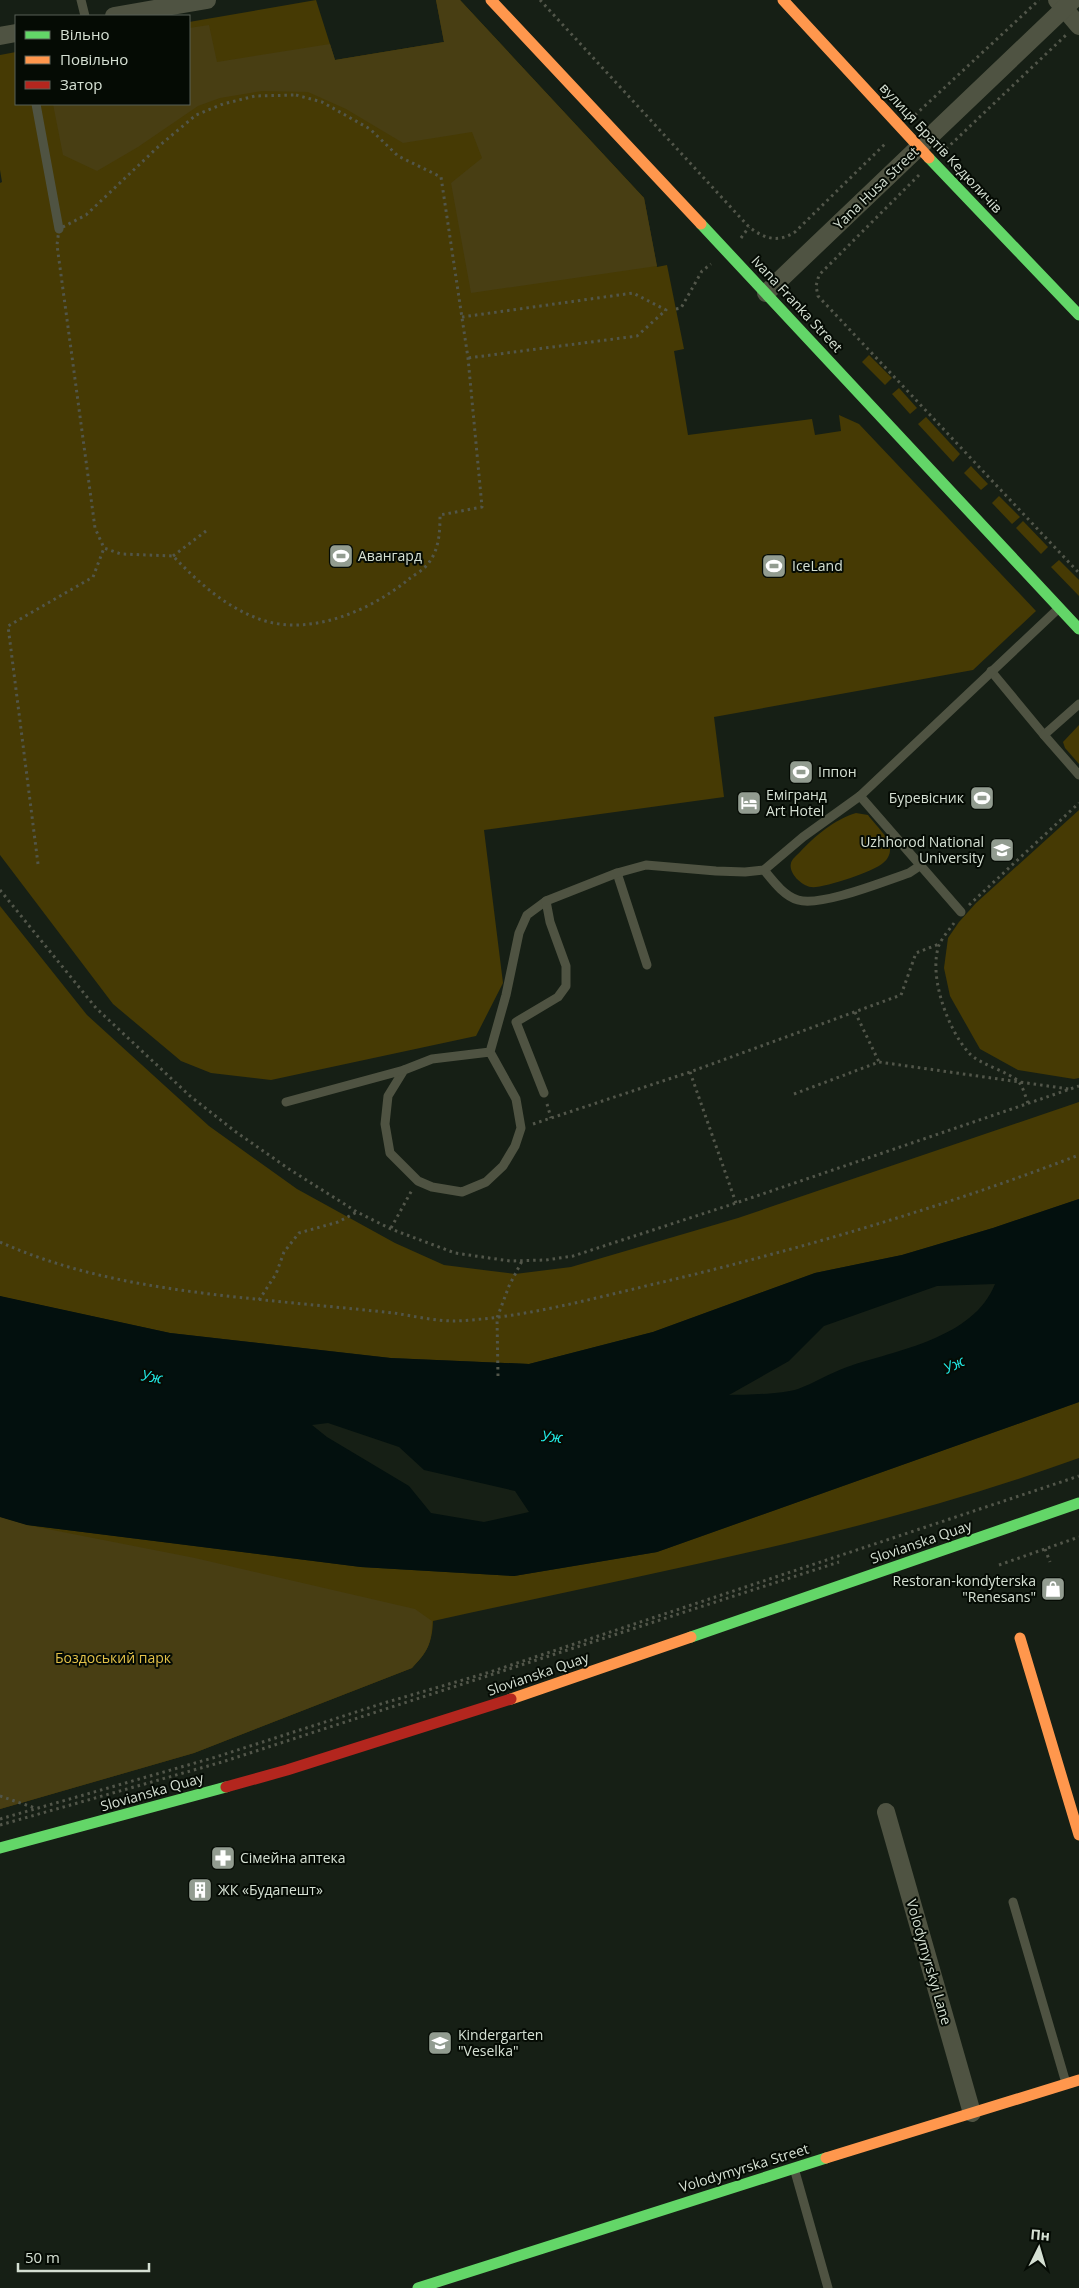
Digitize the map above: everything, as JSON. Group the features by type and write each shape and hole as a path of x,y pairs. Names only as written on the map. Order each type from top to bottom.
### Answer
{"street":[{"path":"120,15 207,0"},
{"name":"Ivana Franka Street","path":"491,0 1079,629"},
{"name":"вулиця Братів Кедюличів","path":"783,0 932,162 1079,315"},
{"path":"1065,3 1078,25"},
{"name":"Yana Husa Street","path":"766,293 919,148 1065,3"},
{"path":"0,36 15,33"},
{"name":"Slovianska Quay","path":"0,1848 286,1770 450,1720 1079,1503"},
{"path":"1020,1638 1079,1835"},
{"name":"Volodymyrskyi Lane","path":"886,1812 972,2113"},
{"name":"Volodymyrska Street","path":"418,2288 794,2168 1079,2080"}],"lane":[{"path":"81,0 85,15"},
{"path":"36,105 59,229"},
{"path":"404,1070 388,1096 385,1124 390,1153 418,1181 432,1187 462,1192 486,1182 503,1166 515,1146 521,1128 516,1099 490,1052 506,995 519,933 527,915 546,901 617,872 646,865 716,871 745,872 764,870 803,837 860,796 1059,608"},
{"path":"991,671 1079,775"},
{"path":"1044,735 1079,704"},
{"path":"860,796 961,912"},
{"path":"764,870 782,891 798,900 820,901 909,873 921,865"},
{"path":"617,872 647,965"},
{"path":"544,1093 516,1022 558,997 566,986 566,966 550,922 546,901"},
{"path":"286,1102 404,1070 432,1059 490,1052"},
{"path":"1013,1902 1066,2084"},
{"path":"794,2168 828,2288"}],"path":[{"path":"540,0 749,227 761,236 775,239 786,238 796,232 901,129 1039,0"},
{"path":"1078,25 932,162 819,275 816,286 818,296 1079,573"},
{"path":"38,864 8,626 93,577 104,548 95,528 57,245 59,229 86,215 158,146 196,115 222,104 255,96 296,95 322,102 370,129 398,156 441,177 468,358 482,506 440,515 440,539 427,565 374,604 317,624 287,624 255,618 212,593 196,580 173,556"},
{"path":"741,238 749,227"},
{"path":"676,309 681,308 702,271 712,263"},
{"path":"462,317 633,292 666,310 637,336 468,358"},
{"path":"104,548 121,554 173,556 206,531"},
{"path":"1028,1104 1019,1082 970,1054 955,1032 938,986 935,965 940,944 961,912 1079,803"},
{"path":"542,1121 690,1072 901,995 916,953 940,944"},
{"path":"855,1012 879,1062"},
{"path":"794,1094 879,1062 1070,1090"},
{"path":"690,1072 736,1203"},
{"path":"0,1242 31,1256 114,1279 259,1300 451,1321 497,1318 561,1306 717,1269 883,1223 1019,1178 1079,1155"},
{"path":"391,1229 418,1181"},
{"path":"259,1300 276,1274 284,1252 299,1233 338,1222 358,1212"},
{"path":"498,1376 497,1318 509,1286 522,1261"},
{"path":"0,1819 216,1757 384,1703 490,1672 1079,1476"},
{"path":"999,1566 1079,1537"},
{"path":"1045,1549 1050,1562"},
{"path":"0,1824 222,1762 842,1561"},
{"path":"0,1796 36,1808"}],"green space":[{"name":"Авангард","path":"316,0 335,60 444,42 436,0 460,0 644,198 657,267 667,265 684,349 674,351 688,435 812,419 815,435 841,431 839,415 859,424 1036,611 973,670 714,717 724,797 484,830 503,983 476,1036 271,1080 211,1073 181,1061 113,1004 0,855 0,183 2,182 0,170 0,55 15,52 15,105 190,105 190,22"},
{"path":"436,0 460,0 644,198 657,266 471,293 451,183 482,158 472,132 403,143 346,109 308,92 262,91 220,98 198,106 138,147 97,171 63,155 53,105 190,105 190,28 209,25 217,62 330,44 335,60 444,42"},
{"path":"869,355 892,378 885,385 862,362"},
{"path":"899,388 917,408 910,414 892,394"},
{"path":"926,417 960,454 953,462 918,424"},
{"path":"971,466 988,484 981,490 964,473"},
{"path":"999,496 1020,517 1012,524 992,503"},
{"path":"1023,521 1048,547 1041,554 1016,528"},
{"path":"1059,560 1079,580 1079,596 1051,567"},
{"path":"1079,725 1079,764 1065,748 1063,742"},
{"path":"1079,810 1079,1078 1074,1079 1018,1070 980,1049 950,996 944,968 948,938 959,922 976,903"},
{"path":"856,813 868,815 888,840 890,850 886,860 870,870 826,885 811,887 800,882 792,871 791,863 793,859 826,829 840,819"},
{"path":"0,906 87,1015 209,1126 297,1189 395,1243 444,1265 515,1274 571,1267 738,1218 1079,1102 1079,1199 993,1228 902,1255 815,1273 653,1332 529,1364 391,1358 170,1333 3,1297 0,1296"},
{"name":"Боздоський парк","path":"1079,1402 1079,1458 1000,1485 840,1530 759,1550 433,1621 428,1647 412,1668 194,1753 0,1809 0,1517 27,1525 361,1567 514,1576 657,1552"},
{"name":"Боздоський парк","path":"0,1517 27,1525 195,1558 415,1609 432,1621 430,1642 425,1652 412,1668 194,1753 0,1809"}],"water":[{"name":"Уж","path":"1079,1199 1079,1402 657,1552 514,1576 361,1567 27,1525 0,1517 0,1296 170,1333 390,1358 529,1364 653,1332 815,1273 902,1255 993,1228","holes":["995,1284 984,1303 969,1318 931,1340 847,1367 791,1391 729,1395 789,1361 824,1326 937,1286","328,1423 399,1447 424,1470 515,1491 529,1512 484,1522 431,1513 409,1486 327,1437 312,1425"]}],"traffic: fast":[{"path":"929,158 1079,315"},
{"path":"701,224 1079,629"},
{"path":"691,1637 1079,1503"},
{"path":"0,1848 226,1787"},
{"path":"418,2288 826,2158"}],"traffic: slow":[{"path":"491,0 701,224"},
{"path":"783,0 929,158"},
{"path":"511,1699 691,1637"},
{"path":"1020,1638 1079,1835"},
{"path":"826,2158 1079,2080"}],"traffic: jam":[{"path":"226,1787 287,1770 511,1699"}],"place":[{"name":"Авангард","path":"341,556"},
{"name":"IceLand","path":"774,566"},
{"name":"Іппон","path":"801,772"},
{"name":"Буревісник","path":"982,798"},
{"name":"Емігранд Art Hotel","path":"749,803"},
{"name":"Uzhhorod National University","path":"1002,850"},
{"name":"Restoran-kondyterska \"Renesans\"","path":"1053,1589"},
{"name":"Сімейна аптека","path":"223,1858"},
{"name":"ЖК «Будапешт»","path":"200,1890"},
{"name":"Kindergarten \"Veselka\"","path":"440,2043"}]}
